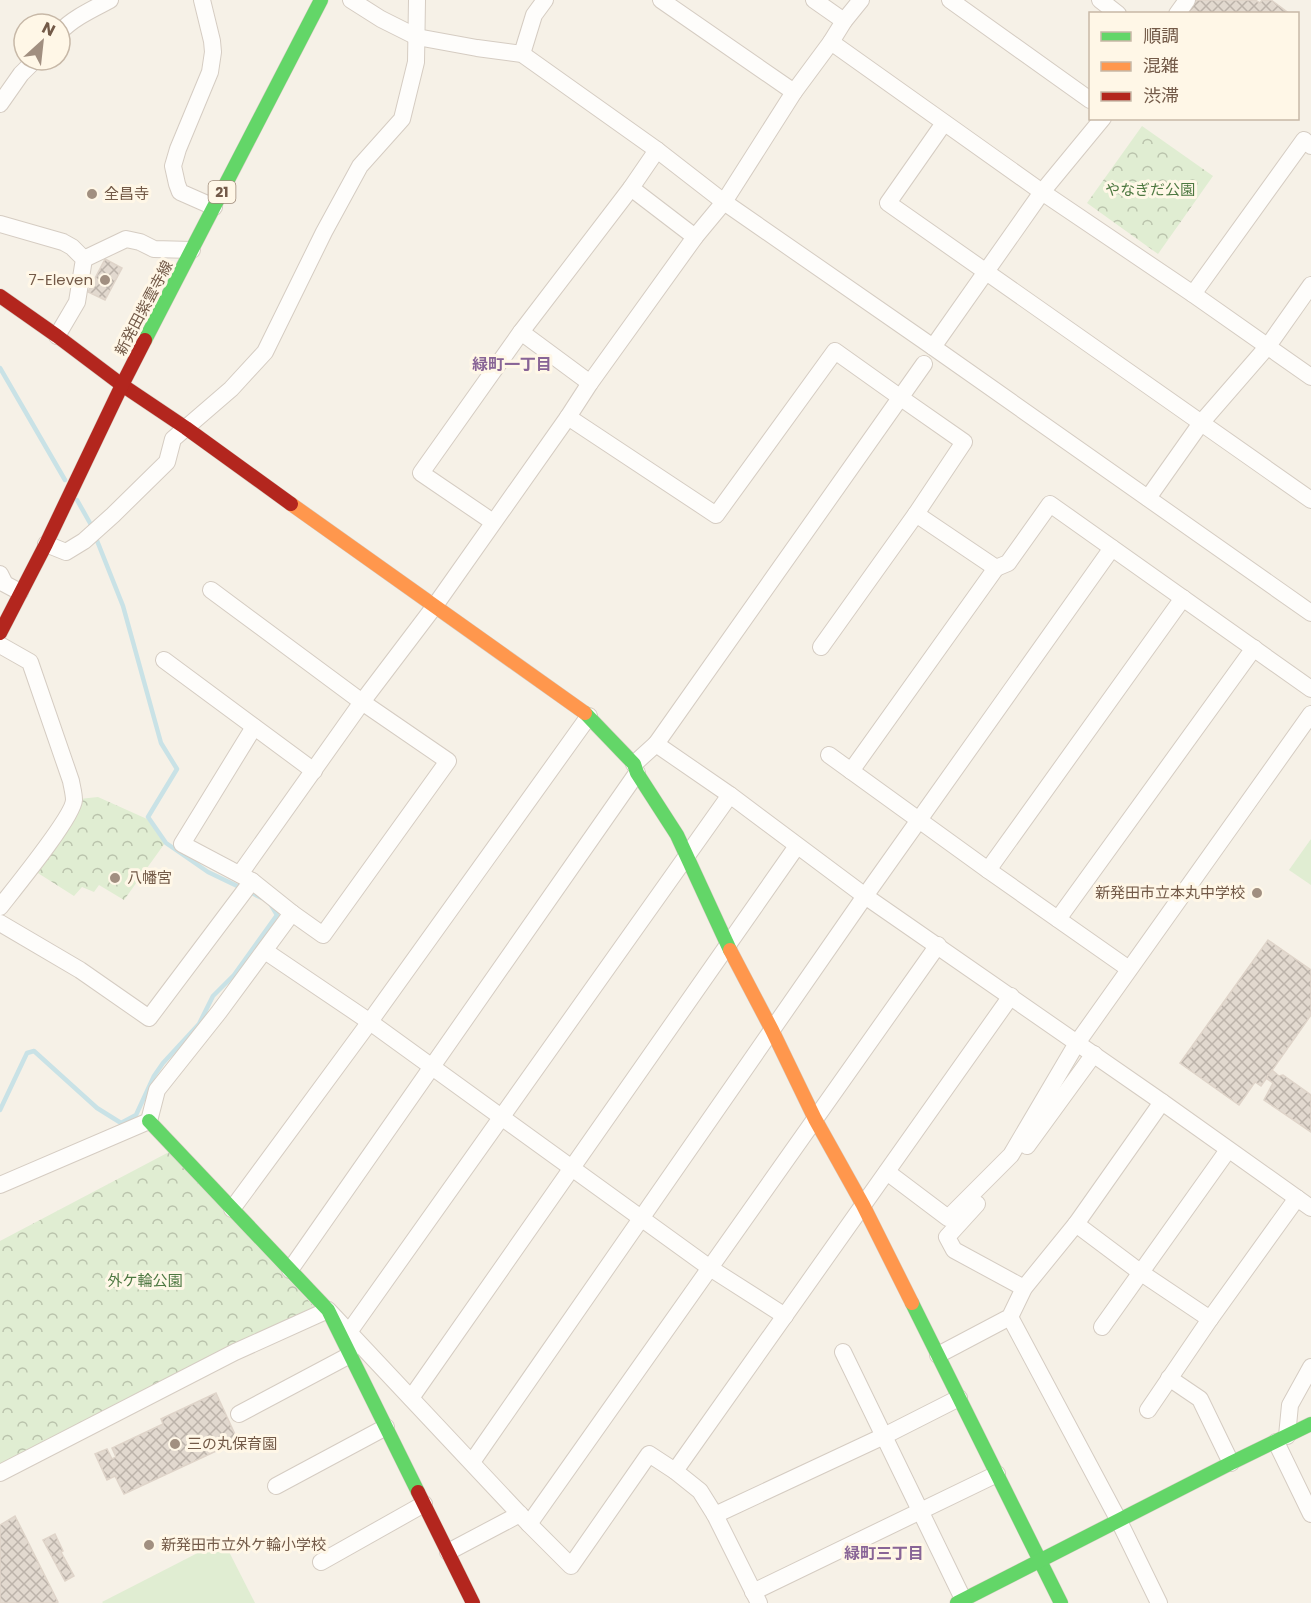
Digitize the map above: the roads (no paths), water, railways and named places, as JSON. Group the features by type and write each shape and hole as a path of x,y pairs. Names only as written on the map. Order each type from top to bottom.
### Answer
{"street":[{"path":"72,23 110,0"},
{"path":"202,0 212,41 210,72 173,166 180,192 214,207"},
{"name":"新発田紫雲寺線","path":"0,633 46,544 122,385 321,0"},
{"path":"351,0 381,19 417,37 522,54 657,150 724,202 933,346 1311,613"},
{"path":"46,544 66,552 84,541 167,462 173,439 231,389 265,352 324,232 360,166 402,119 417,62 417,0"},
{"path":"522,54 534,15 545,0"},
{"path":"662,0 794,92"},
{"path":"814,0 844,21"},
{"path":"0,923 80,970 149,1018 246,878 314,771 362,702 434,607 590,383 724,202 794,92 861,0"},
{"path":"950,0 1089,99"},
{"path":"1100,0 1115,12"},
{"path":"831,42 1042,192 1311,377"},
{"path":"0,104 23,72"},
{"path":"933,346 1042,192 1101,120"},
{"path":"944,123 888,203 1311,500"},
{"path":"1193,294 1304,141 1311,146"},
{"path":"493,522 421,473 521,332 631,188 657,150"},
{"path":"631,188 696,237"},
{"path":"0,224 63,242 84,259"},
{"path":"84,259 126,239 140,242 154,249 192,250"},
{"path":"57,336 77,302 84,259"},
{"path":"1148,498 1201,423 1268,346 1311,285"},
{"path":"0,296 589,716 636,769 677,835 727,945 815,1119 863,1205 1061,1603"},
{"path":"521,332 590,383"},
{"path":"568,417 716,515 835,351 964,442 916,514 821,646"},
{"path":"290,1270 636,769 656,744 924,364"},
{"path":"850,771 996,568 1008,563 1050,504 1311,689"},
{"path":"916,514 996,568"},
{"path":"472,1462 865,896 1112,548"},
{"path":"0,574 5,584 20,592"},
{"path":"211,590 362,702 448,761 323,935 246,878 182,844 254,727"},
{"path":"988,870 1183,598"},
{"path":"0,645 30,662 71,781 74,802 37,860 0,907"},
{"path":"1058,920 1254,648"},
{"path":"164,660 314,771"},
{"path":"886,1172 948,1218 1011,1155 1077,1043 1311,714"},
{"path":"232,1209 370,1022 589,716"},
{"path":"656,744 730,795 865,896 1094,1054 1311,1208"},
{"path":"829,755 1129,969"},
{"path":"349,1332 730,795"},
{"path":"411,1398 797,846"},
{"path":"149,1121 157,1090 292,914"},
{"path":"448,1552 524,1519 710,1268 938,945"},
{"path":"265,951 370,1022 710,1268 785,1316"},
{"path":"675,1471 1011,996"},
{"path":"1024,1288 954,1250 947,1237 1014,1164 1094,1054"},
{"path":"938,1355 1010,1317 1024,1288 1076,1224 1162,1102"},
{"path":"0,1185 149,1121"},
{"path":"149,1121 571,1566 649,1454 700,1491 715,1515 756,1598 920,1510 997,1474"},
{"path":"1102,1327 1228,1150"},
{"path":"1148,1410 1297,1198"},
{"path":"1076,1224 1140,1272 1210,1319"},
{"path":"328,1310 473,1603"},
{"path":"0,1473 236,1352 328,1310"},
{"path":"1010,1317 1119,1521 1158,1603"},
{"path":"843,1352 962,1602 1311,1424"},
{"path":"239,1414 350,1355"},
{"path":"1311,1367 1290,1405 1281,1439 1311,1514"},
{"path":"1169,1378 1200,1399 1231,1463"},
{"path":"715,1515 884,1436 959,1398"},
{"path":"276,1486 386,1427"},
{"path":"321,1562 424,1504"}],"waterway":[{"path":"0,368 65,480"},
{"path":"77,500 90,523 123,606 161,743 177,769 148,817 166,843 208,872 262,898"},
{"path":"0,1110 27,1053 34,1051 97,1108 121,1123 136,1115 154,1076 163,1063 199,1024 213,996 234,975 277,915 271,905"}],"place":[{"name":"全昌寺","path":"92,194"},
{"name":"7-Eleven","path":"105,280"},
{"name":"八幡宮","path":"115,878"},
{"name":"新発田市立本丸中学校","path":"1257,893"},
{"name":"三の丸保育園","path":"175,1444"},
{"name":"新発田市立外ケ輪小学校","path":"149,1545"}],"district":[{"name":"緑町一丁目","path":"512,364"},
{"name":"緑町三丁目","path":"884,1553"}],"park label":[{"name":"やなぎだ公園","path":"1150,190"},
{"name":"外ケ輪公園","path":"145,1281"}]}
